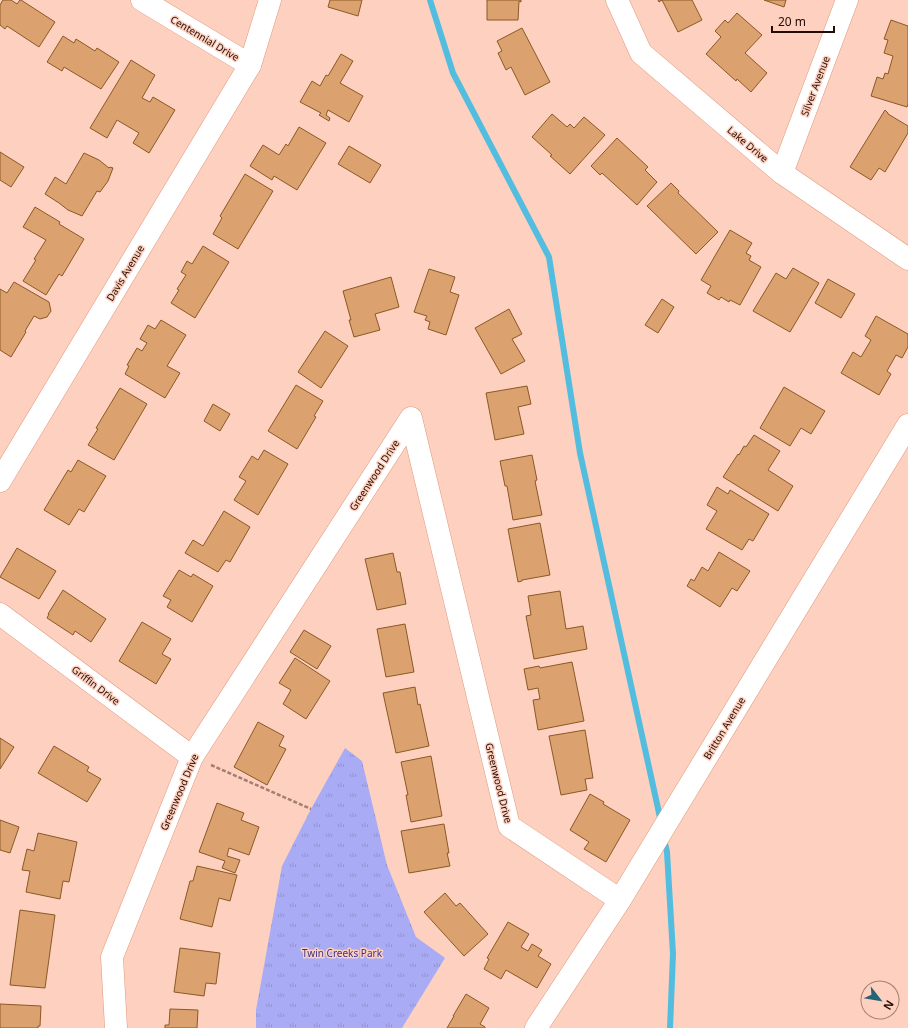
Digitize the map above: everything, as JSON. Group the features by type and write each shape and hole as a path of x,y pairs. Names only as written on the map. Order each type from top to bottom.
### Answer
{"street":[{"name":"Centennial Drive","path":"142,0 250,65 270,0"},
{"name":"Lake Drive","path":"617,0 641,53 782,172 908,259"},
{"name":"Silver Avenue","path":"782,172 848,0"},
{"name":"Davis Avenue","path":"0,481 250,65"},
{"name":"Greenwood Drive","path":"116,1028 112,958 192,757 411,418 509,826 620,900"},
{"name":"Britton Avenue","path":"536,1028 620,900 908,425"},
{"name":"Griffin Drive","path":"0,614 192,757"}],"path":[{"path":"192,757 311,809"}],"green space":[{"name":"Twin Creeks Park","path":"345,748 362,761 387,865 416,937 445,958 402,1028 256,1028 256,1010 282,866 311,809"}],"building":[{"path":"3,0 11,0 17,4 21,0 55,22 39,47 7,26 5,29 0,25 0,5"},
{"path":"330,0 362,0 358,16 328,7"},
{"path":"487,0 521,0 521,2 519,1 518,20 487,20"},
{"path":"662,0 692,0 702,20 678,32"},
{"path":"764,0 786,0 784,7"},
{"path":"737,13 762,35 745,53 767,73 751,92 737,79 736,81 706,54 721,37 715,31 725,20 728,23"},
{"path":"891,20 908,26 907,107 871,96 877,77 883,79 885,73 888,74 893,56 884,53 888,40 884,39"},
{"path":"522,28 550,82 525,95 511,67 506,70 498,53 502,51 497,41"},
{"path":"63,36 74,43 76,39 95,51 97,48 119,62 101,89 64,67 62,71 47,62"},
{"path":"341,54 353,61 340,83 363,96 349,122 328,110 326,115 330,118 329,121 319,115 321,113 300,102 312,81 320,86 326,75 328,76"},
{"path":"131,60 155,75 142,98 150,102 153,97 175,110 149,153 133,143 139,133 117,120 107,138 90,128"},
{"path":"885,110 888,114 908,126 908,133 885,172 879,168 871,180 850,167"},
{"path":"552,114 567,127 570,124 574,128 584,117 605,135 570,174 532,137"},
{"path":"299,127 326,143 297,190 274,176 272,180 250,166 263,145 279,155 286,144 288,146"},
{"path":"617,138 648,167 645,170 657,182 637,205 602,173 600,175 591,166"},
{"path":"349,146 381,165 370,183 338,164"},
{"path":"0,152 24,167 11,187 0,180"},
{"path":"84,153 99,160 109,168 113,168 108,181 100,192 97,191 82,216 68,210 45,194 55,177 66,184"},
{"path":"245,174 273,191 238,249 213,234 222,218 220,216"},
{"path":"671,183 679,191 678,193 718,232 696,254 647,206"},
{"path":"35,207 84,239 62,276 59,274 46,295 23,281 46,240 23,227"},
{"path":"730,230 752,243 746,253 751,256 749,260 761,267 740,305 730,300 729,302 721,297 719,300 707,293 711,286 701,280"},
{"path":"203,246 229,262 195,318 171,303 179,290 177,289 186,275 181,272 187,261 192,264"},
{"path":"793,268 819,283 790,332 753,311 776,273 786,279"},
{"path":"429,269 455,277 450,292 459,295 446,335 428,329 430,322 425,320 427,316 414,312"},
{"path":"391,277 399,307 375,314 380,330 354,337 343,291"},
{"path":"828,279 855,294 841,318 815,303"},
{"path":"14,282 49,302 51,311 47,317 40,319 34,316 11,357 0,350 0,289 7,293"},
{"path":"662,299 674,307 658,333 645,325"},
{"path":"509,309 522,334 512,339 525,361 501,374 475,328"},
{"path":"876,316 908,334 908,347 902,358 896,355 887,371 891,374 879,395 841,373 853,352 861,357 871,340 865,336"},
{"path":"161,320 186,335 167,366 180,373 165,398 125,374 129,366 127,365 137,348 142,351 147,343 140,339 148,325 155,329"},
{"path":"325,331 348,346 321,388 298,372"},
{"path":"296,385 323,401 314,416 316,417 297,449 268,431"},
{"path":"527,386 531,404 518,407 524,434 495,440 486,393"},
{"path":"784,387 825,411 811,434 801,428 790,446 760,428"},
{"path":"120,388 147,404 114,460 88,445 98,429 96,428"},
{"path":"213,404 230,414 220,431 204,421"},
{"path":"754,435 780,451 768,470 793,486 778,511 723,477 738,454 739,455 744,446 746,447"},
{"path":"264,450 288,464 258,515 234,500 246,481 239,477 252,456 258,460"},
{"path":"532,455 537,480 535,481 542,515 513,520 507,486 505,486 500,461"},
{"path":"78,460 106,476 84,512 79,509 69,525 44,510 68,470 71,472"},
{"path":"717,487 728,494 730,490 769,514 753,541 749,539 742,550 706,529 717,511 707,505"},
{"path":"224,511 250,527 230,562 226,560 218,572 185,553 193,540 203,546"},
{"path":"540,523 550,575 518,582 508,529"},
{"path":"17,548 56,571 39,599 0,577"},
{"path":"719,552 750,571 737,591 732,588 720,607 687,586 691,579 694,581 702,567 708,571"},
{"path":"393,553 397,572 400,572 406,604 377,610 365,559"},
{"path":"179,570 191,577 193,574 213,586 192,622 167,607 171,600 163,596"},
{"path":"63,590 106,619 91,642 75,631 73,635 47,618"},
{"path":"560,591 566,629 583,626 587,649 534,659 526,616 531,615 528,596"},
{"path":"142,622 171,639 162,654 171,659 156,684 119,661"},
{"path":"405,624 414,672 386,677 377,629"},
{"path":"304,630 331,646 317,669 290,652"},
{"path":"295,658 330,681 306,719 283,704 291,690 279,683"},
{"path":"572,662 584,721 538,730 533,700 540,699 538,688 528,690 524,669 539,666 540,668"},
{"path":"415,687 418,705 420,704 429,746 396,753 383,693"},
{"path":"258,722 284,736 279,746 286,749 267,785 234,767"},
{"path":"585,730 593,778 585,779 587,790 561,795 549,736"},
{"path":"0,738 14,747 0,769"},
{"path":"54,746 89,767 87,771 101,779 87,802 38,773"},
{"path":"431,756 442,816 411,822 406,795 408,795 401,762"},
{"path":"590,794 604,802 603,804 630,820 606,862 584,849 589,842 570,830"},
{"path":"217,803 244,813 241,820 259,827 249,855 229,848 227,856 240,860 235,873 222,868 225,861 199,852"},
{"path":"0,820 19,827 10,853 0,850"},
{"path":"444,824 450,866 409,873 401,831"},
{"path":"38,833 77,842 69,882 63,881 60,899 26,892 30,871 22,870 27,849 34,851"},
{"path":"197,866 237,875 230,901 219,898 212,927 180,919 190,881 193,881"},
{"path":"445,893 456,906 460,903 488,934 464,956 424,912"},
{"path":"20,910 55,915 45,988 10,985"},
{"path":"508,922 529,934 521,947 528,951 532,944 542,950 538,956 551,964 537,988 506,970 501,979 484,969 489,959 487,958"},
{"path":"180,948 220,953 216,984 206,983 204,996 174,992"},
{"path":"466,994 489,1008 480,1024 485,1028 447,1028 453,1016"},
{"path":"0,1004 41,1006 40,1026 38,1026 38,1028 0,1028"},
{"path":"170,1009 198,1010 197,1028 165,1028 165,1025 169,1025"}],"waterway":[{"path":"430,0 453,73 549,257 580,453 661,822"},
{"path":"664,839 667,852 673,954 670,1028"}]}
